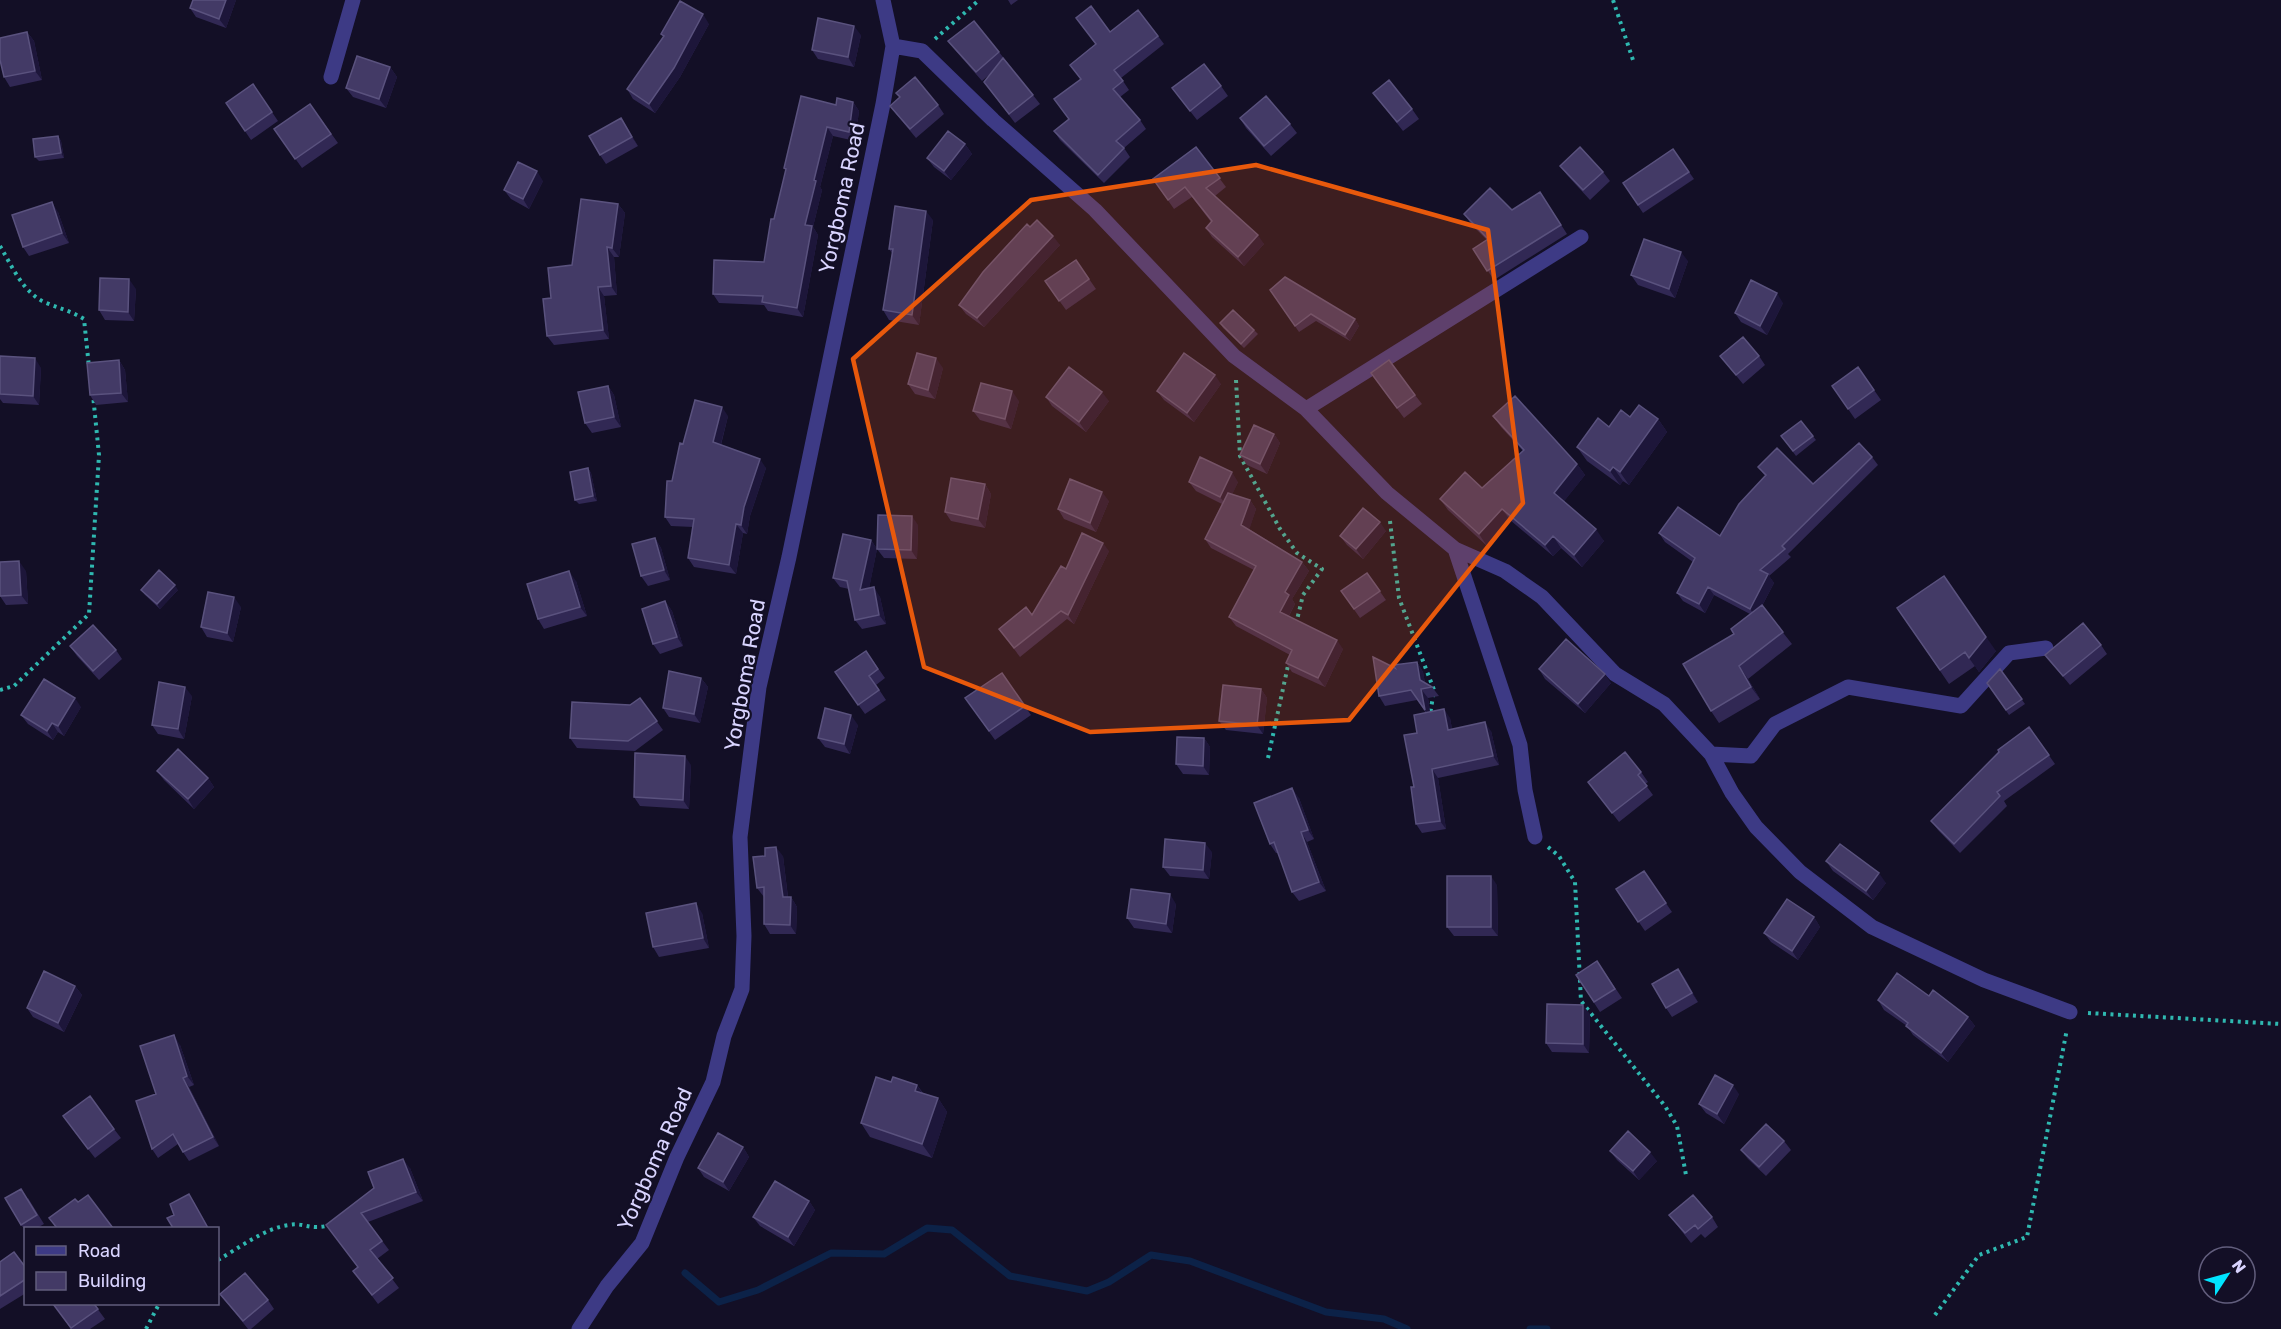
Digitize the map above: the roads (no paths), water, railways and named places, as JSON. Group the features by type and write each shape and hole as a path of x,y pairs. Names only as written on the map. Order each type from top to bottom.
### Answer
{"street":[{"path":"331,77 353,0"},
{"name":"Yorgboma Road","path":"579,1329 607,1286 642,1244 677,1157 713,1082 724,1036 742,989 744,936 740,837 759,687 789,557 883,104 893,46 884,0"},
{"path":"893,46 922,51 993,120 1095,210 1234,356 1306,409 1387,493 1455,549 1505,571 1542,597 1615,674 1664,704 1711,754 1732,793 1756,827 1800,872 1872,927 1984,980 2070,1012"},
{"path":"1306,409 1581,237"},
{"path":"1455,549 1520,745 1525,790 1535,837"},
{"path":"1711,754 1751,756 1775,723 1848,687 1960,706 2009,653 2046,648"}],"waterway":[{"path":"685,1273 719,1302 758,1290 831,1253 884,1254 927,1228 952,1230 1010,1276 1087,1291 1109,1282 1151,1255 1190,1261 1326,1312 1384,1319 1407,1329"},
{"path":"1530,1329 1547,1329"}]}
